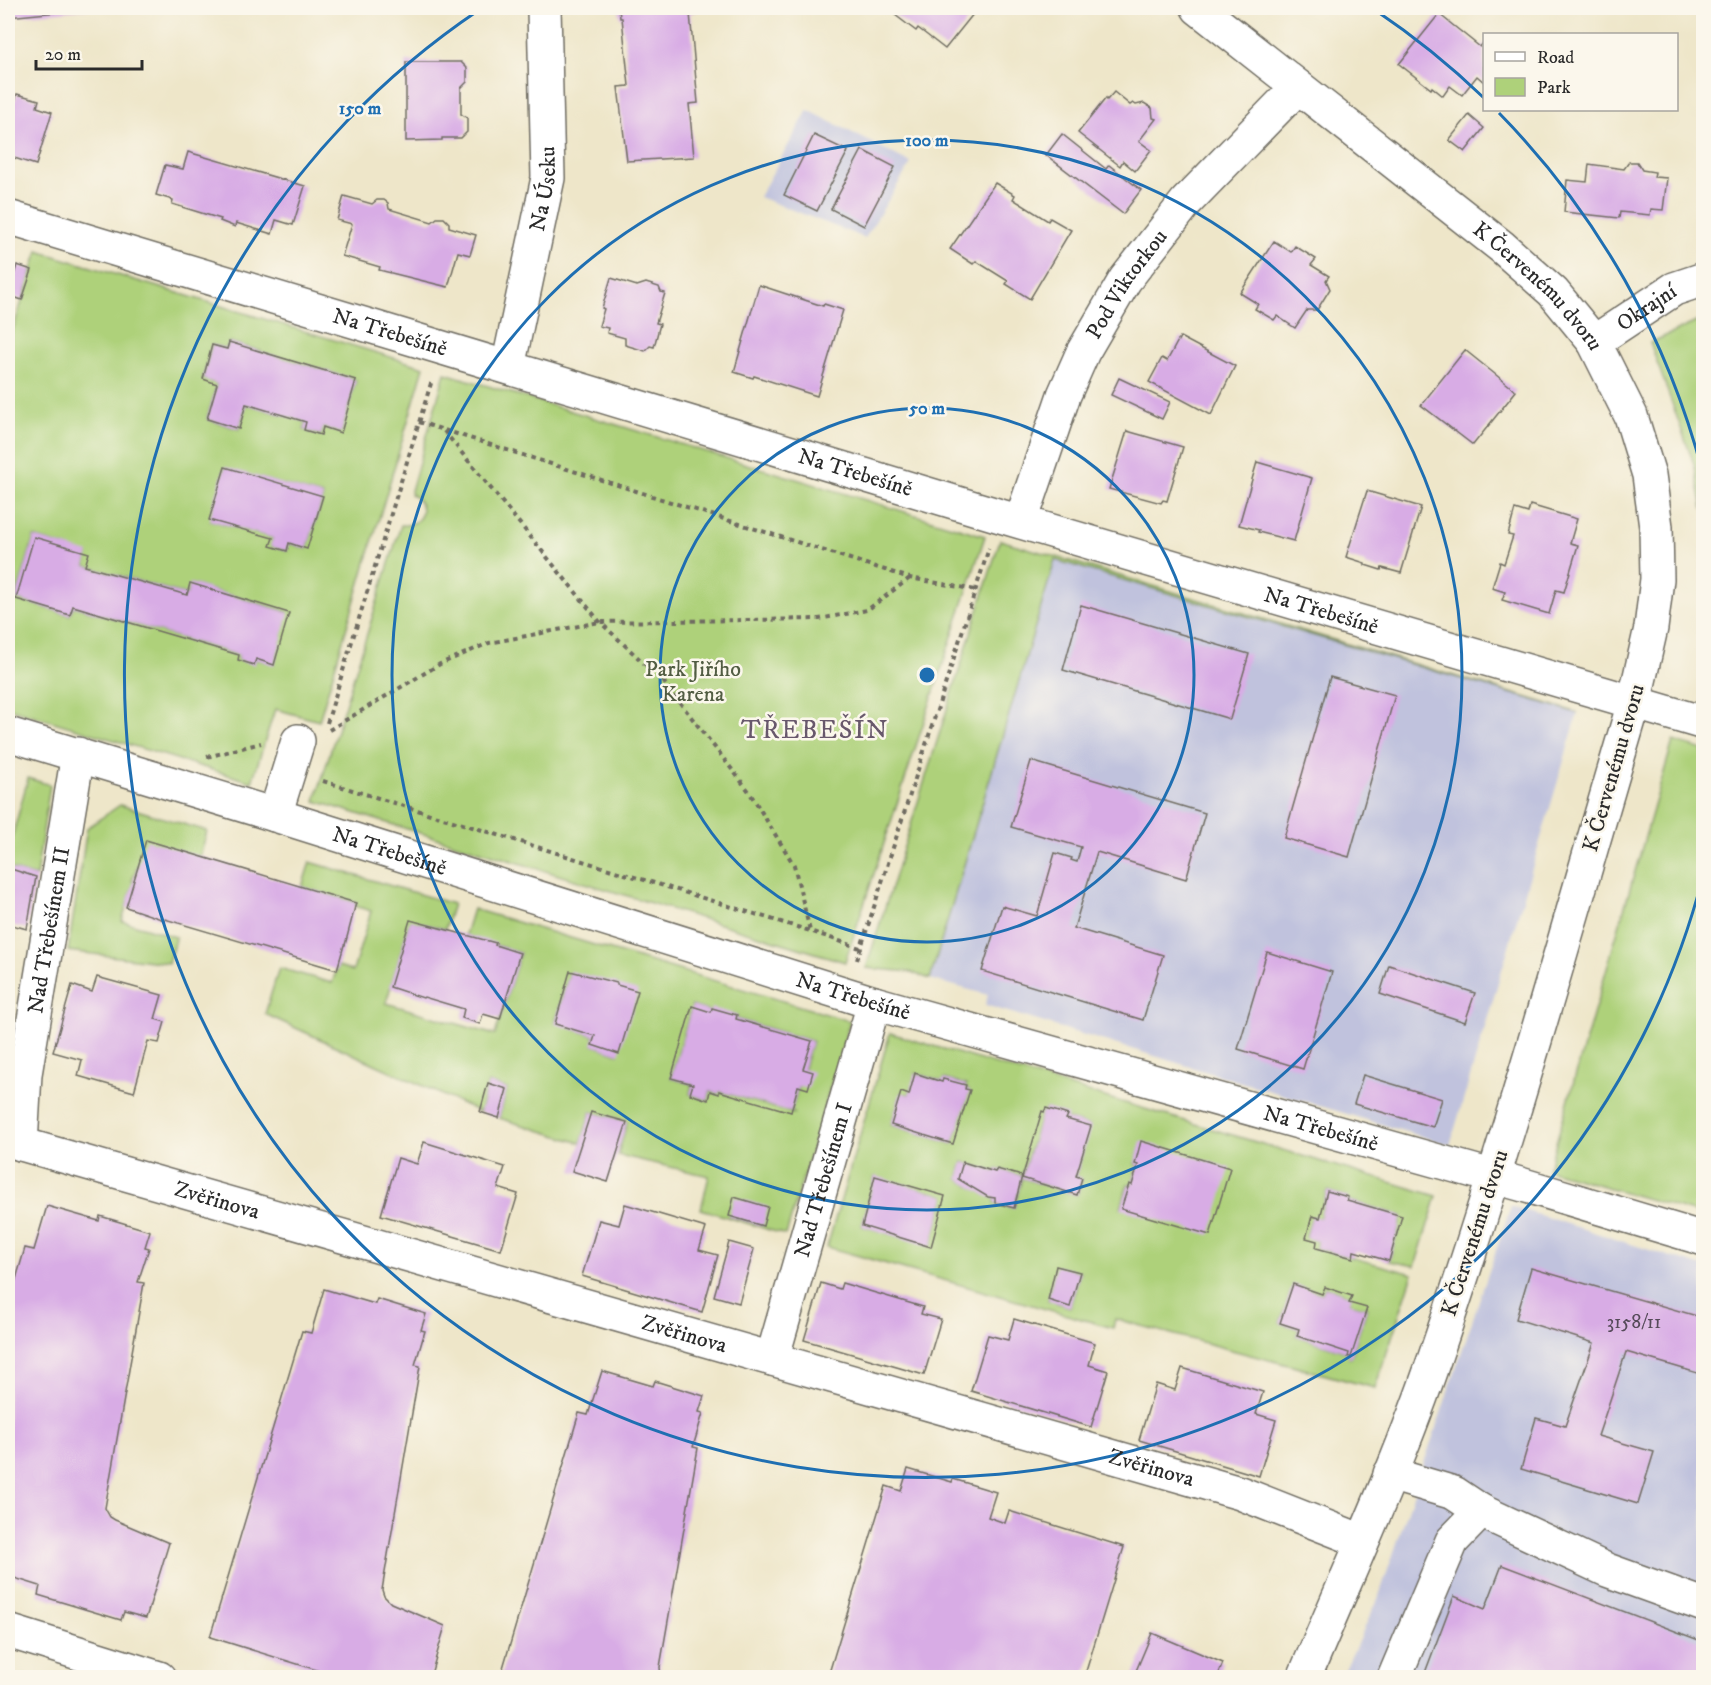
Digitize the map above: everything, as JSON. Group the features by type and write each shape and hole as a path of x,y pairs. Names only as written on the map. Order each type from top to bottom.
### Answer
{"street":[{"name":"Na Úseku","path":"508,367 548,178 544,8"},
{"name":"K Červenému dvoru","path":"1198,8 1511,255 1553,292 1594,342 1630,416 1649,475 1656,527 1657,579 1651,628 1634,703 1494,1177 1435,1359 1390,1474 1304,1677"},
{"name":"Pod Viktorkou","path":"1009,518 1083,352 1125,280 1186,202 1298,87"},
{"name":"Na Třebešíně","path":"8,217 1009,518 1704,723"},
{"name":"Okrajní","path":"1594,342 1674,289 1704,279"},
{"name":"Na Třebešíně","path":"8,734 860,998 1494,1177 1704,1239"},
{"path":"275,815 298,741"},
{"name":"Nad Třebešínem II","path":"14,1150 78,754"},
{"name":"Nad Třebešínem I","path":"771,1359 860,998"},
{"name":"Zvěřinova","path":"14,1150 771,1359 1240,1493 1362,1541"},
{"path":"1390,1474 1454,1493 1481,1511 1607,1570 1704,1605"},
{"path":"1394,1677 1452,1541 1481,1511"},
{"path":"8,1631 159,1677"}],"path":[{"path":"441,347 324,733 440,664 489,644 600,622 819,619 867,609 910,578"},
{"path":"419,422 910,578 976,590"},
{"path":"444,431 600,622 663,681 748,790 794,865 810,931"},
{"path":"860,998 861,948 992,538 1009,518"},
{"path":"165,781 186,762 266,742 298,741"},
{"path":"288,772 861,948"}],"shaded area":[{"path":"808,110 911,163 865,238 759,197"},
{"path":"1055,560 1578,713 1450,1145 985,1005 988,995 930,979"},
{"path":"1511,1206 1703,1267 1703,1677 1341,1678 1378,1599"}],"green space":[{"path":"38,251 424,367 319,721 275,709 252,782 8,708 8,345","holes":["229,342 261,351 239,429 207,419 217,384 203,379 212,345 227,349","261,352 356,380 341,432 323,427 321,435 304,430 306,422 247,404","225,468 323,496 307,549 289,543 287,551 271,546 273,538 210,520","34,537 88,554 85,566 187,595 191,584 288,612 274,664 256,659 254,664 238,660 239,655 73,606 70,615 16,599"]},
{"path":"1703,319 1703,509 1694,464 1650,343"},
{"name":"Park Jiřího Karena","path":"445,373 985,536 845,962 315,801 401,525 409,525 419,519 421,514 420,503 410,494"},
{"path":"1000,540 1578,713 1055,560 930,979 910,972 866,968"},
{"path":"1673,741 1703,750 1703,1215 1548,1170"},
{"path":"28,778 50,785 36,877 8,868 8,853"},
{"path":"120,805 207,831 200,857 137,866 132,881 134,882 122,921 176,937 168,963 68,951 87,828"},
{"path":"310,862 453,904 445,929 410,921 386,1003 495,1035 520,953 465,935 473,909 850,1021 786,1235 701,1209 709,1176 618,1155 627,1122 591,1112 581,1143 499,1118 507,1089 488,1083 480,1112 265,1014 279,968 332,983 338,966 353,971 371,911 355,906 356,903 302,887","holes":["570,972 617,984 618,1054 593,1045 595,1036 555,1023","692,1006 711,1012 737,1015 736,1019 812,1041 791,1111 795,1114 719,1091 718,1094 710,1091 708,1100 690,1094 692,1084 671,1078"]},
{"path":"890,1033 1437,1196 1415,1266 1389,1261 1402,1216 1347,1200 1347,1197 1327,1191 1320,1218 1312,1217 1306,1237 1317,1241 1316,1248 1413,1274 1375,1388 1115,1319 1113,1328 827,1247","holes":["916,1073 942,1082 944,1079 966,1085 965,1089 969,1090 953,1144 891,1125 901,1093 909,1095","1046,1109 1067,1115 1066,1119 1090,1126 1076,1176 1082,1179 1077,1195 1022,1178 1014,1208 995,1203 995,1198 958,1179 963,1162 995,1172 997,1169 1022,1176 1042,1112","1142,1142 1154,1218 1121,1208 1128,1184 1132,1185 1138,1165 1135,1164","875,1177 945,1196 931,1246 862,1226","1057,1267 1080,1272 1070,1307 1048,1300","1293,1285 1322,1294 1325,1287 1351,1296 1349,1303 1367,1308 1351,1357 1349,1353 1297,1336 1299,1329 1280,1323"]}],"building":[{"path":"8,8 88,8 88,9 8,17"},
{"path":"619,8 698,8 698,11 690,13 698,103 689,104 694,157 627,161 618,87 629,86"},
{"path":"886,8 978,8 945,49 918,28 916,31"},
{"path":"1439,14 1480,47 1483,43 1483,81 1477,76 1462,95 1450,86 1443,96 1399,64"},
{"path":"406,62 461,62 467,68 467,82 461,88 461,114 467,118 467,132 461,138 406,141"},
{"path":"1114,92 1130,105 1144,103 1152,108 1153,118 1156,119 1139,141 1151,150 1135,171 1123,161 1120,166 1078,133 1106,98 1107,100"},
{"path":"17,94 39,100 37,107 52,112 36,165 8,156 8,98 15,101"},
{"path":"1469,115 1484,128 1465,152 1449,140"},
{"path":"1062,134 1106,169 1109,165 1141,190 1123,214 1046,155"},
{"path":"814,135 848,151 817,211 784,195"},
{"path":"862,150 895,167 864,226 831,209"},
{"path":"188,152 305,186 293,225 276,220 272,234 236,223 235,227 220,221 221,219 172,204 173,200 156,195 165,165 183,169"},
{"path":"1629,162 1637,162 1642,170 1655,172 1654,177 1667,178 1663,210 1651,209 1650,215 1620,212 1619,218 1564,212 1567,180 1587,182 1589,164 1624,169"},
{"path":"995,183 1015,195 1013,199 1048,221 1050,218 1071,230 1030,299 1006,284 1008,281 976,261 973,264 950,249"},
{"path":"344,196 372,204 377,200 384,200 388,203 389,209 432,222 437,218 444,218 449,223 449,227 476,235 470,255 458,252 448,287 379,270 380,267 342,256 352,224 337,220"},
{"path":"1274,241 1291,252 1295,246 1316,259 1311,265 1329,276 1326,280 1330,289 1317,310 1307,310 1295,328 1277,316 1274,320 1255,309 1258,304 1240,293"},
{"path":"17,265 32,270 22,300 8,295"},
{"path":"611,278 637,286 646,283 659,287 661,292 665,293 656,323 660,324 654,347 650,346 645,351 625,345 625,338 607,333 608,328 599,326"},
{"path":"759,285 823,306 824,304 843,310 817,396 734,372"},
{"path":"1180,337 1235,366 1211,415 1149,382 1162,358 1167,361"},
{"path":"229,342 356,380 341,433 323,427 321,435 304,430 306,422 246,404 239,429 207,419 217,384 203,379 212,345 227,349"},
{"path":"1465,350 1516,391 1473,445 1421,405"},
{"path":"1119,378 1170,402 1162,419 1111,395"},
{"path":"1127,431 1183,447 1167,501 1163,500 1161,503 1109,489"},
{"path":"1257,462 1312,478 1294,541 1239,525"},
{"path":"225,467 323,496 307,549 289,543 287,551 270,546 273,538 209,520"},
{"path":"1367,491 1421,507 1401,573 1382,568 1381,570 1346,557"},
{"path":"1530,505 1577,519 1570,543 1578,545 1564,592 1556,590 1549,614 1502,600 1505,592 1492,588 1500,562 1504,564 1513,536 1508,535 1515,509 1528,513"},
{"path":"34,537 89,553 85,566 187,595 190,583 289,613 274,665 256,659 254,665 238,660 239,655 73,606 70,615 16,599"},
{"path":"1081,605 1249,654 1230,719 1063,670"},
{"path":"1330,677 1395,695 1349,857 1284,838"},
{"path":"1031,761 1205,813 1186,879 1097,852 1074,928 1163,955 1143,1020 982,971 1002,906 1037,916 1055,853 1072,858 1071,860 1077,862 1081,847 1011,827"},
{"path":"146,840 356,903 337,970 126,907"},
{"path":"8,868 36,877 27,929 8,924"},
{"path":"410,920 496,943 495,945 520,953 500,1019 483,1014 480,1024 462,1018 464,1009 390,987"},
{"path":"1267,952 1332,972 1303,1069 1238,1049"},
{"path":"1389,965 1475,993 1465,1022 1380,994"},
{"path":"570,971 638,991 619,1054 592,1045 595,1036 555,1024"},
{"path":"97,977 162,995 155,1019 165,1022 159,1043 148,1041 134,1092 78,1076 82,1060 53,1052 72,985 92,992"},
{"path":"692,1006 711,1012 712,1008 737,1015 736,1019 812,1041 803,1069 813,1072 808,1089 798,1086 791,1112 719,1091 719,1094 710,1091 708,1100 690,1094 693,1084 671,1078"},
{"path":"915,1073 942,1082 943,1079 966,1085 965,1089 970,1090 953,1144 891,1125 901,1092 909,1095"},
{"path":"1363,1075 1442,1099 1433,1127 1354,1104"},
{"path":"488,1083 507,1089 499,1118 480,1112"},
{"path":"1046,1108 1068,1115 1066,1119 1091,1126 1076,1176 1082,1178 1077,1195 1022,1178 1042,1111 1044,1112"},
{"path":"591,1112 627,1122 608,1182 572,1171"},
{"path":"1141,1141 1230,1168 1210,1235 1121,1209 1138,1165 1135,1164"},
{"path":"424,1142 505,1167 498,1188 518,1194 501,1250 381,1215 398,1158 417,1164"},
{"path":"963,1162 995,1172 997,1169 1022,1176 1014,1208 995,1203 995,1198 988,1197 958,1179"},
{"path":"875,1176 945,1196 931,1247 862,1226"},
{"path":"1327,1191 1348,1197 1347,1200 1402,1216 1389,1261 1354,1251 1353,1258 1316,1248 1317,1241 1306,1238 1312,1216 1320,1218"},
{"path":"734,1197 768,1207 763,1226 729,1216"},
{"path":"625,1204 706,1228 699,1250 718,1255 702,1312 582,1276 599,1220 619,1225"},
{"path":"47,1206 99,1221 100,1216 150,1231 145,1247 149,1248 138,1282 144,1283 105,1508 110,1517 115,1520 169,1543 146,1618 124,1612 121,1620 38,1595 40,1586 8,1576 8,1307 25,1248 34,1250"},
{"path":"729,1242 754,1249 739,1303 714,1296"},
{"path":"1056,1266 1080,1272 1070,1307 1048,1300"},
{"path":"1531,1268 1704,1318 1704,1375 1626,1352 1598,1436 1654,1452 1638,1504 1521,1469 1536,1418 1565,1426 1594,1343 1516,1319"},
{"path":"821,1283 840,1289 842,1283 923,1307 921,1314 941,1319 924,1375 804,1340"},
{"path":"1293,1284 1322,1294 1325,1287 1352,1296 1349,1303 1367,1308 1351,1357 1348,1357 1349,1353 1297,1336 1299,1329 1280,1323"},
{"path":"324,1289 375,1304 377,1299 426,1314 421,1330 425,1331 415,1365 420,1366 382,1590 391,1603 445,1626 430,1678 315,1678 317,1670 210,1637 302,1331 311,1333"},
{"path":"1014,1319 1095,1343 1089,1365 1108,1371 1091,1427 971,1391 988,1335 1008,1340"},
{"path":"1182,1368 1263,1392 1256,1414 1276,1420 1259,1476 1139,1440 1156,1384 1175,1390"},
{"path":"602,1371 653,1386 655,1381 704,1396 699,1412 703,1413 693,1447 698,1448 660,1667 661,1678 500,1678 579,1413 588,1415"},
{"path":"908,1469 996,1492 988,1517 1005,1523 1009,1511 1124,1547 1084,1678 824,1678 826,1671 829,1673 886,1486 901,1491"},
{"path":"1502,1565 1704,1642 1704,1678 1423,1678 1454,1596 1485,1609"},
{"path":"1152,1633 1223,1663 1217,1678 1133,1678"}],"district":[{"name":"TŘEBEŠÍN","path":"815,730"}]}
